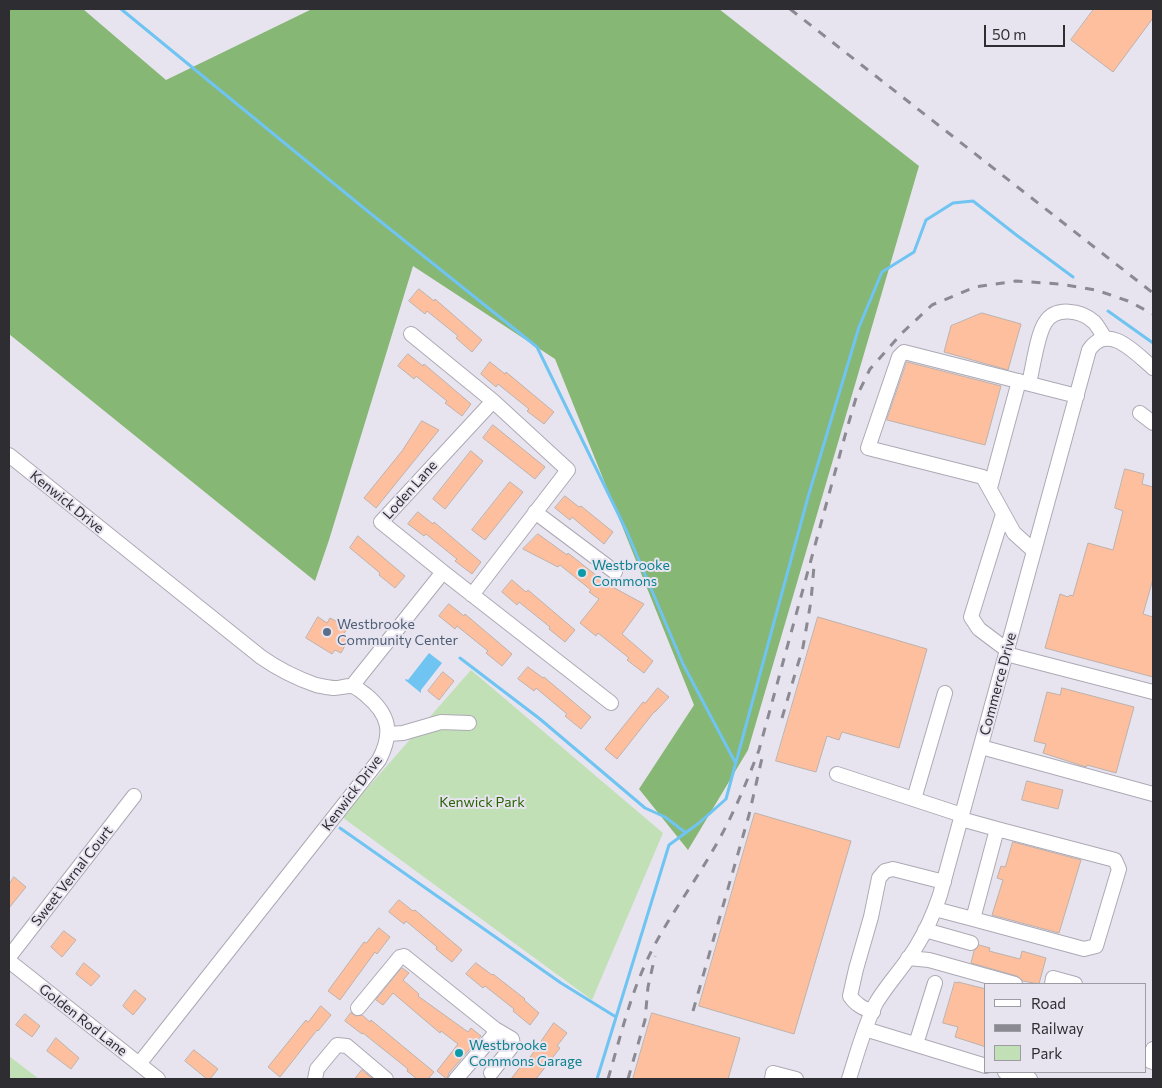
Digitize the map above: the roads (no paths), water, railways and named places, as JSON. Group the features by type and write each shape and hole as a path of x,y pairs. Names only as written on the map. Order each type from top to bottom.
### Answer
{"street":[{"path":"990,488 1040,335 1045,322 1054,315 1067,311 1080,314 1094,322 1105,338 1111,338 1120,342 1153,368"},
{"path":"411,334 493,401 568,470 472,595"},
{"name":"Commerce Drive","path":"849,1079 873,1012 888,985 908,958 925,930 935,909 962,817 1089,350 1094,344 1105,338"},
{"path":"1034,551 1014,532 983,477 868,448 899,357 904,352 1077,396"},
{"name":"Loden Lane","path":"493,401 380,522 611,702"},
{"path":"1140,413 1153,423"},
{"name":"Kenwick Drive","path":"9,455 261,657 280,670 318,685 334,688 352,686"},
{"path":"535,512 615,572"},
{"path":"1003,514 970,617 979,629 1007,652 1153,692"},
{"path":"443,572 352,686 360,690 378,706 388,727 388,734 403,733 441,722 469,723"},
{"path":"914,799 945,693"},
{"name":"Kenwick Drive","path":"139,1064 379,760 385,748 388,734"},
{"path":"981,747 1153,794"},
{"path":"837,774 997,829 1115,860 1119,869 1096,946 1084,949 935,909"},
{"name":"Sweet Vernal Court","path":"9,957 134,796"},
{"path":"973,919 997,829"},
{"path":"873,1012 861,1007 850,996 872,916 879,878 885,871 892,869 944,882"},
{"path":"925,930 971,943"},
{"path":"358,1008 400,957 404,956 495,1029 512,1039 513,1045 491,1073"},
{"path":"908,958 929,960 1011,983"},
{"name":"Golden Rod Lane","path":"9,961 158,1079"},
{"path":"1052,983 1053,978 1072,983"},
{"path":"916,1044 935,983"},
{"path":"866,1028 984,1065"},
{"path":"456,1079 494,1036 495,1029"},
{"path":"314,1079 317,1070 337,1045 347,1046 386,1079"},
{"path":"1153,1049 1150,1061 1153,1062"},
{"path":"772,1079 773,1073 796,1079"},
{"path":"1009,1073 1030,1079"}],"water":[{"path":"429,653 442,663 421,690 421,693 405,680 408,680"}],"waterway":[{"path":"121,9 537,347 627,532 683,664 735,762"},
{"path":"597,1079 669,845 699,823 726,799 808,497 859,327 882,272 914,252 926,220 953,203 973,201 1073,277"},
{"path":"1108,311 1153,343"},
{"path":"460,658 540,719 645,808 665,817 686,833"},
{"path":"340,828 561,983 616,1017"}],"railway":[{"path":"790,9 1153,293"},
{"path":"608,1079 628,1009 644,967 659,936 720,838 759,750 846,432 856,398 870,369 902,333 932,305 975,287 1016,281 1059,284 1096,290 1128,301 1153,314"},
{"path":"782,718 803,647 811,601 814,566"},
{"path":"693,1011 749,815 762,758"},
{"path":"628,1079 645,1020 648,987 655,956"}],"place":[{"name":"Westbrooke Commons","path":"582,573"},
{"name":"Westbrooke Community Center","path":"327,632"},
{"name":"Westbrooke Commons Garage","path":"459,1053"}],"park label":[{"name":"Kenwick Park","path":"482,802"}]}
